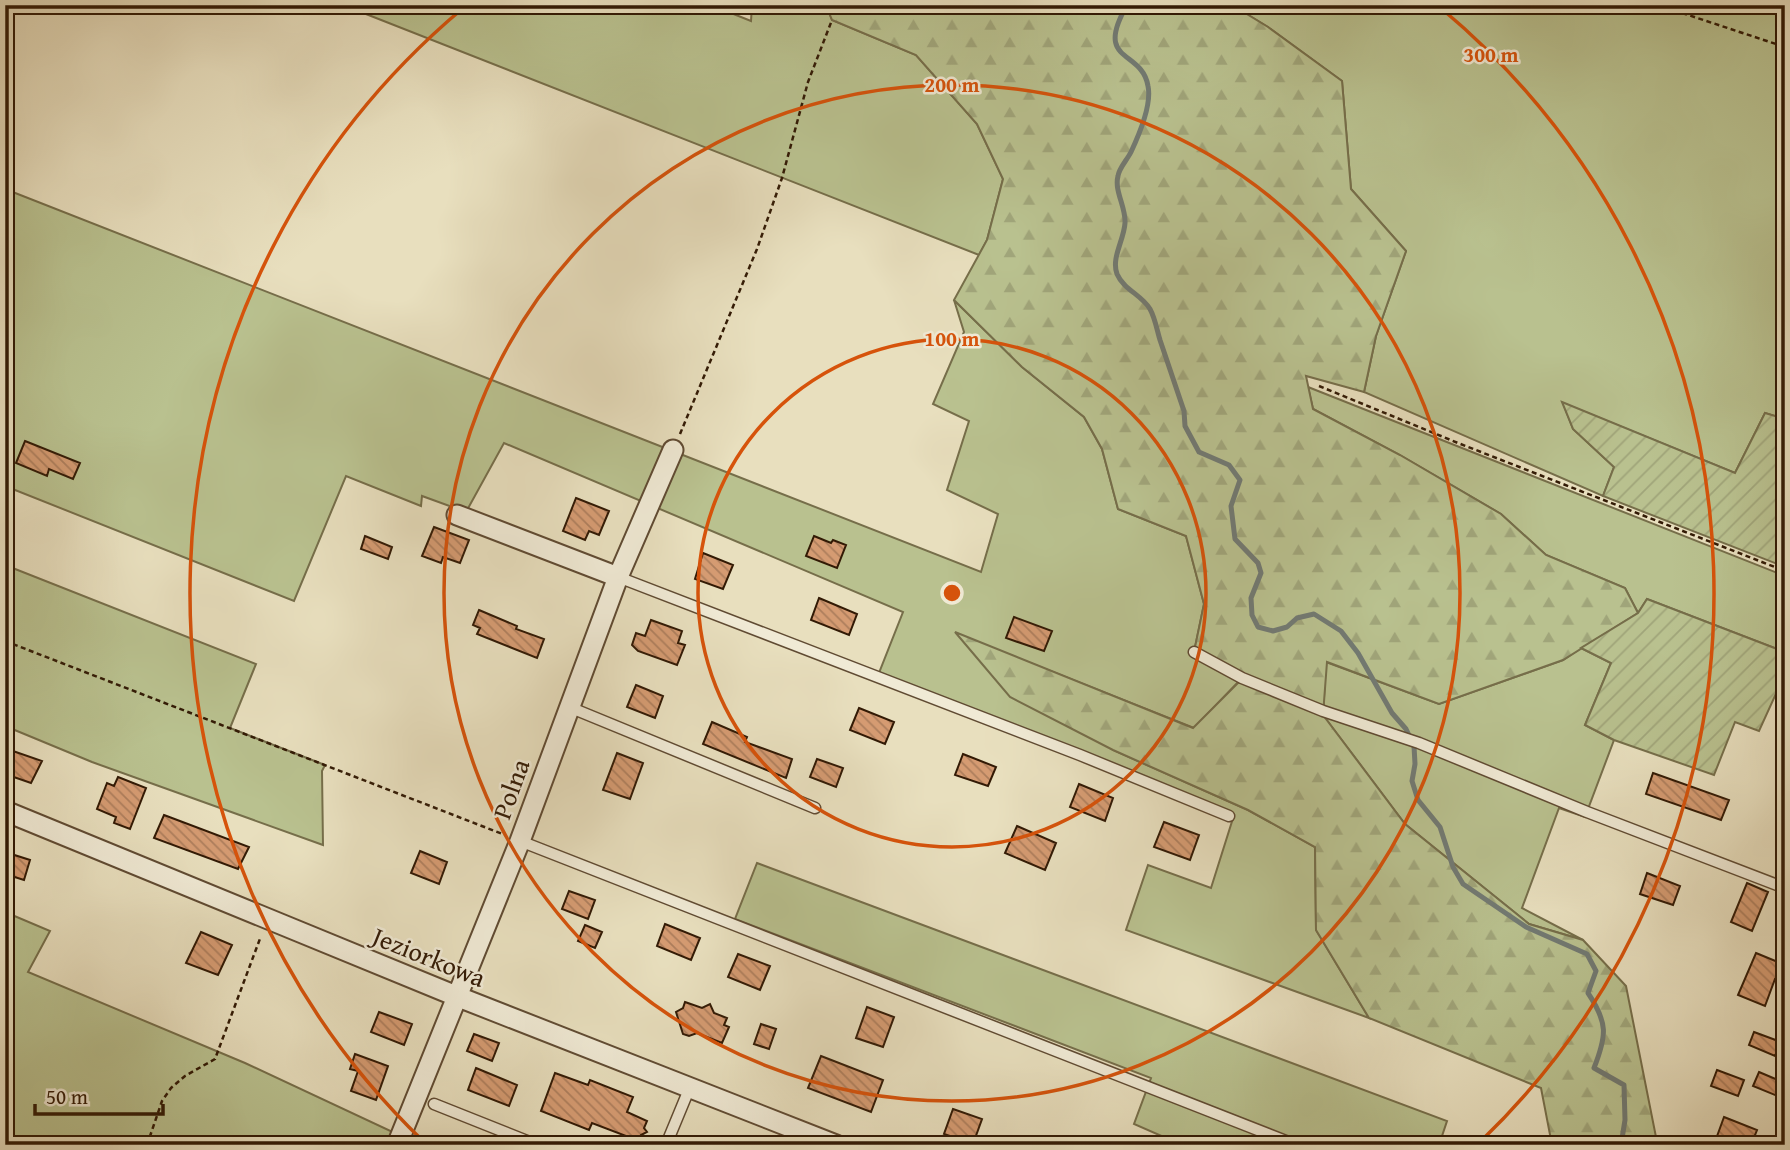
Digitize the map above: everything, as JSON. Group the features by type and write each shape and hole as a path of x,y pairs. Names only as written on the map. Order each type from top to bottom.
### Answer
{"street":[{"name":"Polna","path":"397,1145 520,841 618,577 673,450"},
{"path":"457,514 618,577"},
{"name":"Jeziorkowa","path":"5,811 456,996 836,1145"}],"lane":[{"path":"618,577 1080,755 1229,816"},
{"path":"1194,652 1242,678 1323,711 1419,743 1587,812 1785,888"},
{"path":"569,708 815,808"},
{"path":"520,841 1296,1145"},
{"path":"666,1145 690,1087"},
{"path":"434,1104 537,1145"}],"path":[{"path":"1489,5 1513,13 1649,5"},
{"path":"1658,5 1785,47"},
{"path":"673,450 757,249 782,178 808,82 832,20"},
{"path":"1319,386 1785,571"},
{"path":"5,641 520,841"},
{"path":"147,1145 162,1101 171,1088 185,1076 215,1059 267,920"}],"green space":[{"path":"343,5 522,5 539,12 542,5 711,5 751,21 752,5 826,5 832,20 916,55 977,124 1003,179 987,240 979,255"},
{"path":"826,5 984,5 1003,9 1004,5 1232,5 1268,27 1342,81 1351,189 1406,251 1376,336 1364,392 1306,376 1313,409 1400,455 1501,514 1546,555 1625,588 1638,613 1563,660 1439,704 1327,662 1323,715 1405,824 1529,924 1583,940 1626,986 1656,1137 1651,1145 1552,1145 1541,1088 1369,1018 1316,930 1315,847 1248,810 1113,750 1010,697 955,632 1193,728 1242,679 1194,652 1204,604 1186,536 1118,509 1102,449 1084,417 1022,367 954,300 987,240 1003,179 977,124 916,55 832,20"},
{"path":"1232,5 1785,5 1785,419 1765,413 1735,473 1563,403 1573,429 1614,467 1603,496 1364,392 1376,336 1406,251 1351,189 1342,81 1268,27"},
{"path":"5,189 981,572 998,514 947,490 969,421 933,404 964,332 954,300 1022,367 1084,417 1102,449 1118,509 1186,536 1204,604 1194,652 1242,678 1194,728 957,634 1113,750 1248,810 1315,847 1316,930 1369,1018 1126,930 1148,865 1211,888 1234,815 879,673 903,612 504,443 466,512 422,496 421,506 346,476 294,601 5,486"},
{"path":"1308,387 1785,576 1785,652 1647,599 1638,613 1625,588 1546,555 1501,514 1400,455 1313,409"},
{"path":"1562,402 1735,473 1765,413 1785,419 1785,546 1780,558 1785,561 1785,567 1603,496 1614,467 1573,429"},
{"path":"5,565 256,664 230,728 325,765 322,771 323,845 92,762 5,726"},
{"path":"1647,599 1785,652 1785,674 1759,731 1735,722 1714,775 1614,740 1585,725 1611,663 1581,648 1638,613"},
{"path":"1581,648 1611,663 1585,725 1614,740 1585,817 1559,808 1522,908 1583,940 1529,924 1405,824 1323,715 1326,662 1439,704 1563,660"},
{"path":"757,863 1447,1121 1439,1145 1182,1145 1134,1124 1151,1078 735,919"},
{"path":"5,912 50,931 28,972 245,1063 397,1134 393,1145 144,1145 124,1139 120,1145 5,1145"}],"building":[{"path":"25,441 80,463 73,479 49,469 47,476 16,463"},
{"path":"576,498 609,511 599,535 589,531 585,540 563,531"},
{"path":"434,527 469,540 460,563 443,557 441,563 422,556"},
{"path":"365,536 392,547 388,559 361,549"},
{"path":"814,536 831,543 833,540 846,545 837,568 806,556"},
{"path":"703,553 733,565 723,589 695,579"},
{"path":"819,598 857,614 849,635 811,620"},
{"path":"479,610 517,626 516,629 544,639 537,658 477,634 480,628 473,625"},
{"path":"1014,617 1052,631 1044,651 1006,638"},
{"path":"651,620 682,631 678,643 685,645 677,665 638,651 632,645 636,633 645,636"},
{"path":"636,685 663,696 655,718 627,707"},
{"path":"859,708 894,722 885,744 850,730"},
{"path":"712,722 747,737 745,742 792,759 786,778 703,744"},
{"path":"10,750 42,761 31,783 5,774 5,761"},
{"path":"617,753 643,763 630,799 603,790"},
{"path":"963,754 996,767 988,786 955,775"},
{"path":"817,759 843,768 836,787 810,777"},
{"path":"1653,773 1729,800 1721,820 1646,794"},
{"path":"118,777 146,788 130,829 114,823 116,817 97,809 107,783 114,786"},
{"path":"1079,784 1113,798 1105,821 1070,807"},
{"path":"164,815 249,847 238,869 154,838"},
{"path":"1164,822 1199,835 1190,860 1154,847"},
{"path":"1017,826 1056,843 1045,870 1005,853"},
{"path":"420,851 447,862 439,884 411,873"},
{"path":"5,852 30,860 24,880 5,874"},
{"path":"1647,873 1680,886 1673,905 1640,894"},
{"path":"1747,883 1768,892 1752,931 1731,922"},
{"path":"569,891 595,900 588,919 562,909"},
{"path":"665,924 700,938 691,960 657,946"},
{"path":"585,925 602,932 595,948 578,941"},
{"path":"201,932 232,945 218,975 186,963"},
{"path":"1756,953 1785,965 1785,982 1775,979 1765,1006 1738,995"},
{"path":"738,954 770,966 760,990 728,977"},
{"path":"685,1002 702,1008 710,1004 714,1013 727,1018 724,1025 729,1027 722,1043 697,1033 689,1036 683,1034 676,1012 683,1008"},
{"path":"867,1007 894,1017 883,1047 856,1038"},
{"path":"379,1012 412,1024 404,1045 371,1032"},
{"path":"761,1024 776,1029 769,1049 754,1044"},
{"path":"1754,1032 1781,1042 1775,1056 1749,1045"},
{"path":"474,1034 499,1043 492,1061 467,1051"},
{"path":"355,1054 388,1066 376,1100 351,1091 358,1071 350,1069"},
{"path":"821,1056 883,1080 871,1112 808,1088"},
{"path":"476,1068 517,1085 509,1106 468,1090"},
{"path":"1717,1070 1744,1080 1738,1096 1711,1086"},
{"path":"1759,1072 1785,1083 1785,1099 1753,1086"},
{"path":"555,1073 588,1085 590,1080 633,1097 627,1112 647,1121 644,1128 647,1132 641,1135 639,1141 592,1123 589,1130 541,1111"},
{"path":"953,1109 982,1119 973,1144 944,1134"},
{"path":"1724,1117 1757,1130 1751,1145 1735,1145 1716,1139"}],"waterway":[{"path":"1127,5 1118,24 1115,37 1117,47 1144,74 1149,94 1141,129 1118,176 1125,223 1117,255 1117,274 1120,280 1147,304 1152,313 1184,411 1185,426 1199,452 1229,465 1240,480 1231,506 1235,539 1258,563 1261,573 1251,598 1252,615 1258,627 1273,631 1287,627 1297,618 1314,614 1341,631 1358,653 1392,713 1406,729 1414,746 1412,781 1418,800 1440,827 1453,867 1463,884 1526,927 1587,954 1596,971 1588,993 1599,1013 1603,1029 1594,1068 1624,1085 1625,1120 1621,1145"}]}
